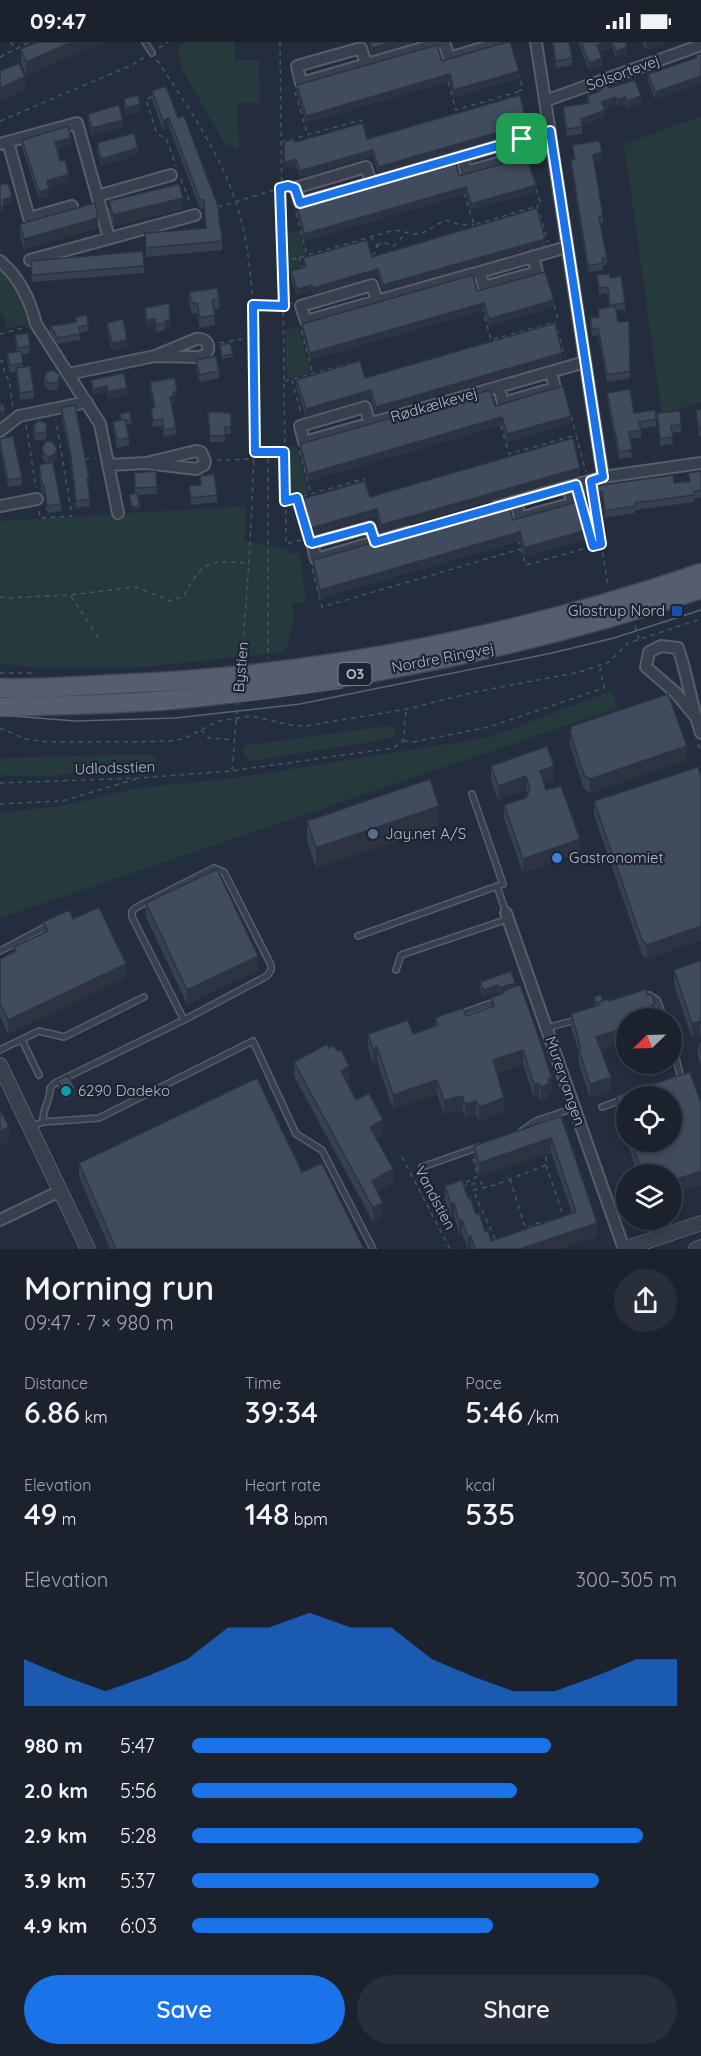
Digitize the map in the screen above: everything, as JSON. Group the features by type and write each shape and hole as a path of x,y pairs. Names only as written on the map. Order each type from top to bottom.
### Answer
{"main road":[{"name":"Nordre Ringvej","path":"0,687 183,682 268,673 409,650 490,633 567,614 701,573"},
{"name":"Nordre Ringvej","path":"0,707 207,697 274,688 516,643 701,589"}],"street":[{"path":"366,64 361,48 297,66 302,83 443,42 449,58 502,42"},
{"path":"536,42 603,477"},
{"name":"Solsortevej","path":"545,101 701,45"},
{"path":"72,206 29,218 4,143 77,123 109,238"},
{"path":"371,183 366,167 295,188 300,203 371,183 550,131"},
{"path":"462,156 466,172 520,157 515,141"},
{"path":"97,195 171,175"},
{"path":"30,260 195,215"},
{"path":"377,301 372,285 301,306 306,321 480,272 533,256 567,247"},
{"path":"480,272 484,287 537,272 533,256"},
{"path":"0,261 9,269 26,294 36,324 100,424 118,513"},
{"path":"68,374 155,356 200,357 205,355 209,346"},
{"name":"Rødkælkevej","path":"370,424 365,407 300,426 304,442 370,424 585,362"},
{"name":"Rødkælkevej","path":"498,387 503,403 555,388 551,372"},
{"path":"0,431 21,415 87,402"},
{"path":"108,460 196,469 200,468 205,460"},
{"path":"485,511 603,477 701,463"},
{"path":"516,502 520,518 573,503 568,487"},
{"path":"0,506 37,499"},
{"path":"375,542 370,527 311,543 316,559 375,542 416,530"},
{"path":"695,716 676,693 646,667 649,652 661,646 678,648 687,673 695,716 701,733"},
{"name":"Murervangen","path":"507,916 528,991 546,1028 624,1249"},
{"path":"0,1065 36,1124 60,1191 88,1249"},
{"path":"0,1220 60,1191"},
{"path":"624,1249 701,1223"},
{"path":"696,1249 701,1247"}],"lane":[{"path":"145,42 152,53"},
{"path":"358,936 503,884 472,794"},
{"path":"36,1124 50,1098 50,1088 55,1083 184,1020 267,976 271,965 220,869 214,868 132,911 132,917 184,1020"},
{"path":"396,970 401,955 507,916 497,886"},
{"path":"0,951 49,925"},
{"path":"638,998 649,994 657,999 660,1008"},
{"path":"0,1050 39,1031 64,1037 144,997"},
{"path":"456,1016 506,999"},
{"path":"546,1028 584,1017"},
{"path":"22,1040 39,1075"},
{"path":"36,1124 99,1118 253,1041 296,1134 322,1150 373,1249"},
{"path":"671,1082 681,1079 680,1074"},
{"path":"602,1107 616,1102"},
{"path":"513,1134 524,1131 536,1121 574,1108"},
{"path":"422,1167 481,1146"}],"path":[{"path":"10,42 16,49"},
{"path":"0,57 30,42"},
{"path":"0,121 132,65 168,42"},
{"path":"280,42 286,544 304,539 311,543"},
{"name":"Bystien","path":"152,53 205,134 224,171 235,201 247,250 253,305 255,459 243,642 231,771"},
{"path":"446,77 456,110 523,89 517,70"},
{"path":"294,85 308,135"},
{"path":"518,92 521,103"},
{"path":"156,95 146,99 154,125 157,134 166,138 195,215"},
{"path":"280,142 361,120 363,130"},
{"path":"283,262 398,229 423,233 445,220 461,225 474,225 537,206 541,204 534,182"},
{"path":"215,208 280,188 288,186 295,188"},
{"path":"464,192 474,225"},
{"path":"537,206 550,252"},
{"path":"294,209 307,255"},
{"path":"377,246 382,242 395,245 408,232"},
{"path":"369,237 375,240 377,246 376,252 371,256"},
{"path":"366,238 368,247"},
{"path":"299,257 306,280"},
{"path":"552,298 558,320 555,322 568,367"},
{"path":"253,305 284,306"},
{"path":"482,307 491,340 555,322"},
{"path":"299,323 313,374"},
{"path":"0,334 36,324"},
{"path":"209,346 254,337"},
{"path":"0,360 9,380 14,410 21,415 40,518 72,516 55,409"},
{"path":"284,382 358,361 362,371"},
{"path":"291,379 305,425"},
{"path":"570,412 590,481 609,591"},
{"path":"500,422 509,454 576,435"},
{"path":"297,444 311,494"},
{"path":"255,452 284,452"},
{"path":"268,452 268,662"},
{"path":"85,459 108,460"},
{"path":"205,460 255,459"},
{"path":"285,501 364,479 367,489"},
{"path":"297,498 311,543"},
{"path":"590,536 593,546"},
{"path":"518,538 526,565 601,544"},
{"path":"309,562 322,607 521,549"},
{"path":"0,597 70,595 136,587 163,599 177,600 184,596 203,567 225,561 249,563"},
{"path":"70,595 100,641"},
{"path":"0,728 25,739 48,742 173,741 185,738 219,721 251,716 295,726 407,709 475,693 571,675 609,662 628,643 701,620"},
{"name":"Udlodsstien","path":"0,783 139,778 231,771 393,748 403,741 412,742 489,727 604,688 600,666"},
{"path":"403,741 407,709"},
{"path":"200,730 209,738 235,740"},
{"path":"0,804 62,801 139,778"},
{"path":"544,1147 547,1156 546,1165 560,1202 563,1215 561,1219"},
{"path":"470,1150 483,1188"},
{"name":"Vandstien","path":"402,1157 450,1249"},
{"path":"497,1241 473,1191 546,1165"},
{"path":"463,1184 478,1176"},
{"path":"510,1179 527,1229 534,1224 547,1222"},
{"path":"461,1180 464,1186 481,1182"}],"green space":[{"path":"185,42 234,42 236,72 236,60 259,60 260,103 237,103 239,150 225,144 181,68 178,47"},
{"path":"701,116 701,402 662,415 624,144"},
{"path":"299,230 305,253 297,256 302,273 285,277 285,234"},
{"path":"0,269 23,302 30,323 7,329 0,311"},
{"path":"298,327 311,372 287,379 285,330"},
{"path":"296,446 309,493 294,497 288,484 287,448"},
{"path":"246,506 245,541 289,550 290,554 300,553 306,603 292,603 294,621 285,652 145,667 43,668 0,664 0,521"},
{"path":"612,691 618,708 0,918 0,813 63,806 137,788 236,778 490,737"},
{"path":"394,725 395,736 383,740 249,761 242,750 248,745"},
{"path":"155,754 156,767 44,776 0,775 0,758"}],"building":[{"path":"37,42 72,42 26,62 21,49"},
{"path":"371,42 393,42 372,48"},
{"path":"510,42 519,71 454,90 450,74 306,116 297,85 437,45 442,61"},
{"path":"553,42 569,42 572,58 556,61"},
{"path":"581,42 606,42 597,45 602,58 589,63"},
{"path":"612,42 625,42 627,47 616,51"},
{"path":"701,53 701,76 655,92 648,74 696,58 696,55"},
{"path":"19,63 25,77 0,88 0,71"},
{"path":"635,80 641,96 627,101 625,97 617,100 616,97 602,102 605,110 581,119 582,127 567,129 563,107 589,103 587,96 600,91 598,84 606,81 609,88"},
{"path":"166,86 178,118 184,116 218,206 222,241 146,248 145,233 206,228 204,200 200,200 169,118 163,121 152,91"},
{"path":"138,95 140,104 126,108 124,99"},
{"path":"520,95 527,124 378,167 373,150 300,171 296,159 284,163 284,142 294,139 295,142 363,123 367,139"},
{"path":"119,105 123,120 92,128 88,114"},
{"path":"68,126 71,138 55,142 60,161 65,160 69,174 47,181 49,189 39,192 22,140"},
{"path":"134,133 138,148 101,159 97,143"},
{"path":"599,141 602,152 593,155 603,216 599,217 607,258 602,258 603,263 589,266 571,160 575,159 572,145"},
{"path":"527,157 536,185 471,204 466,187 304,234 297,205 455,160 459,176"},
{"path":"8,183 12,197 3,200 4,205 0,206 0,185"},
{"path":"179,184 183,198 113,215 109,201"},
{"path":"95,203 98,218 24,239 20,224"},
{"path":"537,208 545,239 383,285 378,269 313,288 312,285 297,289 291,271 306,267 303,258 367,240 372,257"},
{"path":"143,251 144,266 32,275 31,261"},
{"path":"545,272 554,300 489,319 484,303 310,353 302,324 473,275 477,291"},
{"path":"610,274 610,278 621,276 625,303 610,305 608,289 599,288 597,275"},
{"path":"217,288 219,298 212,300 215,315 200,318 197,303 192,303 189,292"},
{"path":"169,303 170,319 165,323 156,325 155,319 147,320 145,308"},
{"path":"615,306 618,322 629,321 630,371 607,375 598,328 592,329 590,318 599,317 598,309"},
{"path":"87,315 88,325 79,327 80,334 58,338 50,326 76,322 76,317"},
{"path":"123,319 127,340 112,343 107,323"},
{"path":"555,323 562,353 376,407 371,390 306,409 296,380 360,361 365,378"},
{"path":"28,333 30,346 17,348 15,335"},
{"path":"230,343 233,354 222,356 220,345"},
{"path":"21,351 23,363 10,365 7,353"},
{"path":"216,356 219,371 200,375 196,360"},
{"path":"30,366 34,391 20,393 16,368"},
{"path":"53,370 60,375 57,383 48,383 44,377 48,371"},
{"path":"124,373 127,388 108,392 107,386 93,389 91,380"},
{"path":"175,378 177,391 173,393 174,396 170,397 176,428 164,430 162,419 153,421 151,408 155,407 150,382"},
{"path":"563,386 571,416 507,434 502,417 308,474 300,444 490,390 495,406"},
{"path":"630,389 634,413 655,410 656,419 639,422 641,430 629,432 632,450 619,452 607,393"},
{"path":"0,403 5,409 0,414"},
{"path":"75,405 89,478 87,478 90,499 76,501 70,449 61,408"},
{"path":"701,409 701,429 699,429 696,410"},
{"path":"680,411 681,424 671,426 673,437 660,439 657,413"},
{"path":"130,412 131,420 121,420 120,414"},
{"path":"208,412 231,413 231,427 225,427 225,436 210,436"},
{"path":"125,419 129,438 117,440 113,422"},
{"path":"39,420 47,424 46,432 36,434 33,426"},
{"path":"13,436 22,478 8,480 0,439"},
{"path":"573,438 580,468 381,525 377,509 311,528 302,499 365,481 370,497"},
{"path":"46,441 53,442 57,449 55,454 48,457 42,448"},
{"path":"53,462 61,504 47,506 39,465"},
{"path":"156,471 157,487 135,488 134,473"},
{"path":"701,471 701,490 694,492 694,495 635,503 635,506 605,511 602,491 584,496 581,488 673,475 674,483 690,481 688,473"},
{"path":"214,474 217,495 191,498 189,486 201,485 200,476"},
{"path":"137,493 140,506 132,507 129,495"},
{"path":"580,501 590,529 524,548 520,532 320,590 313,560 508,504 513,520"},
{"path":"668,694 687,746 590,779 584,775 570,732 572,726"},
{"path":"547,746 554,766 540,771 546,790 561,786 580,839 523,859 504,805 526,798 530,789 526,776 498,786 491,766"},
{"path":"698,767 701,777 701,926 647,945 642,940 594,801"},
{"path":"430,779 439,806 316,848 307,821"},
{"path":"217,869 258,956 187,990 146,903"},
{"path":"99,907 126,964 8,1020 0,1003 0,959 16,951 14,947 48,931 43,922 69,910 73,919"},
{"path":"701,960 701,1024 700,1021 692,1024 674,970"},
{"path":"511,971 515,983 483,990 480,982"},
{"path":"518,985 521,987 552,1078 548,1079 549,1084 541,1087 539,1083 534,1084 523,1050 493,1060 504,1098 479,1107 476,1101 465,1104 463,1097 459,1098 459,1096 444,1101 437,1080 393,1095 377,1047 373,1049 368,1034 408,1020 413,1034 438,1025 435,1018 463,1008 466,1016 494,1006 491,998"},
{"path":"646,989 648,995 652,994 655,1004 652,1005 653,1008 616,1008 616,1031 596,1037 611,1077 590,1084 571,1014 599,1005 599,1002 608,999 609,1001"},
{"path":"601,995 603,1001 596,1003 594,997"},
{"path":"327,1044 329,1048 332,1045 338,1051 341,1050 349,1066 341,1071 356,1100 369,1093 383,1120 370,1127 393,1169 372,1181 383,1203 373,1208 294,1062"},
{"path":"690,1072 701,1103 701,1171 682,1178 682,1164 639,1164 635,1152 682,1152 682,1086 647,1086"},
{"path":"68,1075 75,1088 64,1093 58,1080"},
{"path":"257,1078 302,1172 322,1163 364,1249 116,1249 79,1163"},
{"path":"0,1109 9,1127 0,1131"},
{"path":"561,1116 597,1223 520,1249 475,1249 462,1220 459,1221 454,1203 451,1204 445,1186 462,1180 468,1198 470,1197 476,1214 479,1213 491,1241 576,1212 551,1138 479,1163 474,1146"}],"tram line":[{"path":"0,715 75,721 175,718 300,704 552,653 614,638 701,610"},
{"path":"149,710 342,688"}],"place":[{"name":"Glostrup Nord","path":"677,611"},
{"name":"Jay.net A/S","path":"373,834"},
{"name":"Gastronomiet","path":"557,858"},
{"name":"6290 Dadeko","path":"66,1091"}],"route":[{"path":"550,131 603,477 591,481 601,544 593,546 576,485 375,542 370,527 310,542 297,498 285,501 284,452 255,452 253,305 284,306 280,188 288,186 295,188 300,203 522,139 550,131"}]}
